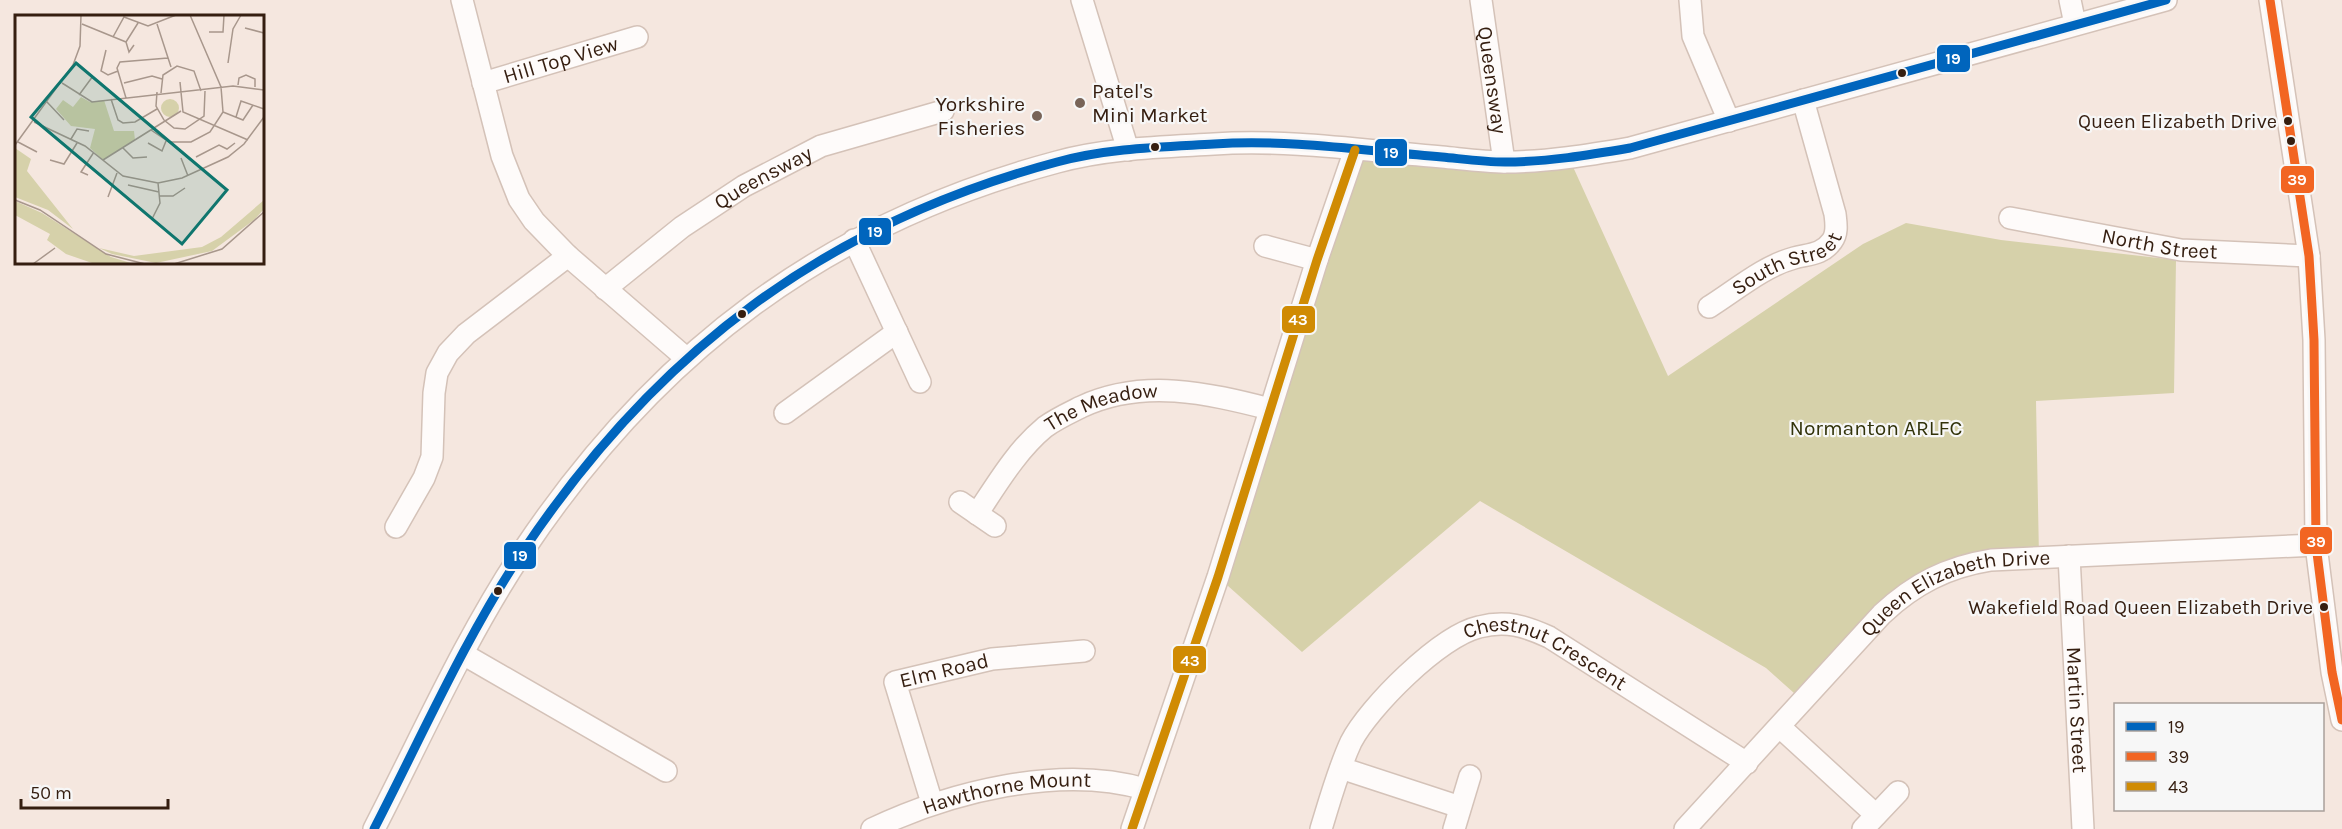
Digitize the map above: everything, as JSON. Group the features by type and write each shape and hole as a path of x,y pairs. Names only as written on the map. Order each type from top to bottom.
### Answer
{"street":[{"name":"Hill Top View","path":"462,0 509,178 519,199 534,220 568,256"},
{"path":"1082,0 1128,150"},
{"name":"Queensway","path":"1480,0 1504,162"},
{"path":"1690,0 1693,36 1729,121"},
{"path":"2070,0 2075,24"},
{"path":"374,829 463,654 521,553 562,495 599,449 653,390 686,358 729,322 804,268 854,240 929,206 992,182 1060,161 1128,150 1218,143 1293,144 1504,162 1569,158 1630,148 2166,0"},
{"path":"2270,0 2309,256 2314,340 2316,545 2332,672 2342,720"},
{"name":"Hill Top View","path":"483,83 637,37"},
{"name":"South Street","path":"1709,307 1778,263 1796,257 1813,255 1833,240 1837,229 1835,214 1803,100"},
{"name":"Queensway","path":"605,289 682,227 744,186 821,146 943,111"},
{"path":"1132,829 1218,577 1317,260 1355,150"},
{"name":"North Street","path":"2010,218 2181,250 2309,256"},
{"path":"854,240 920,382"},
{"path":"1265,246 1317,260"},
{"path":"396,527 424,478 432,457 437,372 448,353 466,334 568,256 686,358"},
{"path":"786,413 897,332"},
{"name":"The Meadow","path":"995,526 968,508 1046,427 1094,401 1133,391 1169,389 1220,397 1270,410"},
{"name":"Queen Elizabeth Drive","path":"1685,829 1882,614 1922,582 1968,564 1991,560 2316,545"},
{"name":"Martin Street","path":"2070,556 2084,829"},
{"name":"Chestnut Crescent","path":"1321,829 1352,741 1369,715 1427,658 1452,640 1477,627 1500,624 1525,626 1550,637 1747,763"},
{"name":"Elm Road","path":"932,803 895,682 992,659 1084,651"},
{"path":"463,654 666,771"},
{"path":"1780,727 1870,822 1898,792"},
{"path":"1341,768 1460,807"},
{"path":"1454,829 1470,776"},
{"name":"Hawthorne Mount","path":"872,829 932,803 992,789 1041,782 1086,780 1119,782 1145,789"}],"green space":[{"name":"Normanton ARLFC","path":"1355,150 1569,158 1668,376 1863,244 1906,223 2001,240 2176,260 2174,393 2036,401 2039,557 1922,582 1803,701 1766,668 1480,501 1302,652 1218,577"}],"transit line":[{"name":"19","path":"374,829 463,653 502,584 575,480 630,415 689,357 753,305 821,260 894,221 973,188 1057,162 1076,157 1135,149 1271,143 1505,162 1584,156 1630,148 2166,0"},
{"name":"39","path":"2270,0 2309,256 2314,340 2316,545 2332,672 2342,720"},
{"name":"43","path":"1132,829 1218,577 1317,260 1355,150"}],"place":[{"name":"Patel's Mini Market","path":"1080,103"},
{"name":"Yorkshire Fisheries","path":"1037,116"},
{"name":"Queen Elizabeth Drive","path":"2288,121"},
{"name":"Wakefield Road Queen Elizabeth Drive","path":"2324,607"}]}
